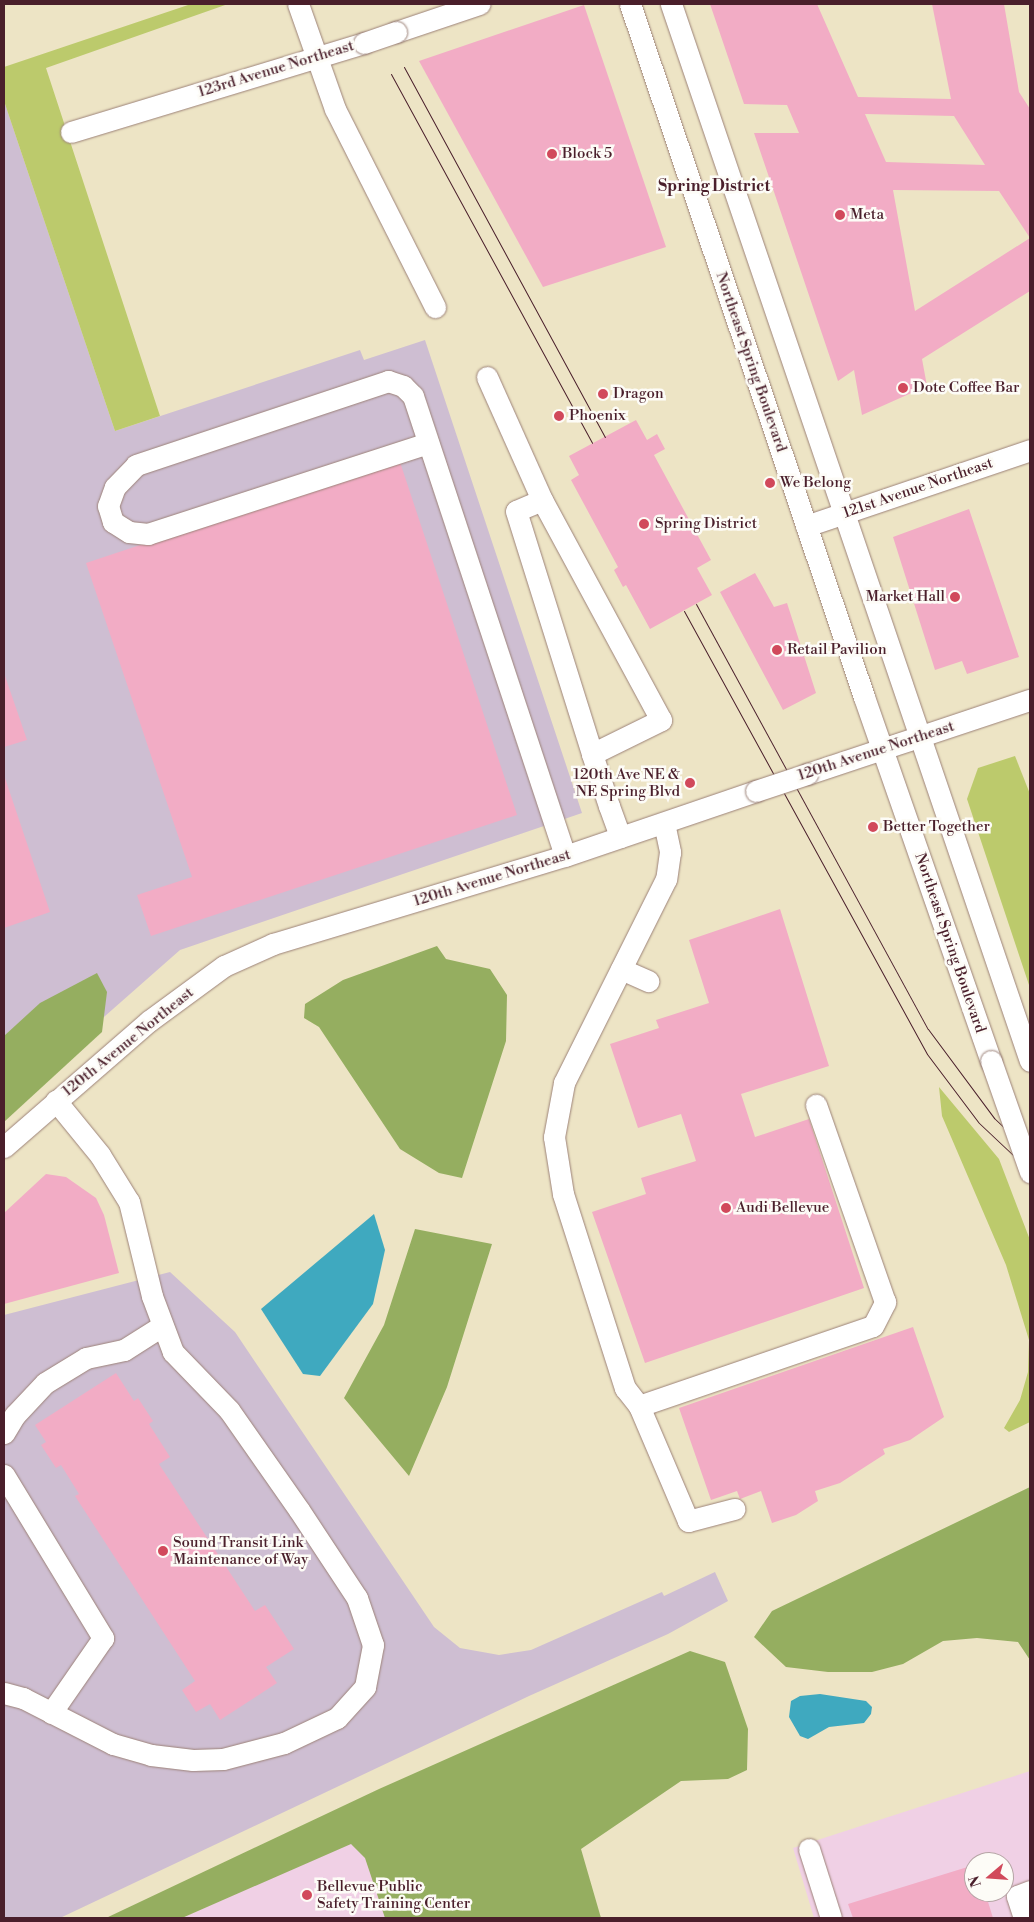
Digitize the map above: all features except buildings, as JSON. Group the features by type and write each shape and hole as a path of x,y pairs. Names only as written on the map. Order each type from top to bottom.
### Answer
{"street":[{"path":"298,4 318,56 335,109 435,307"},
{"name":"123rd Avenue Northeast","path":"71,132 364,43 479,4"},
{"name":"Northeast Spring Boulevard","path":"630,4 882,749 1030,1172"},
{"path":"671,4 1030,1061"},
{"path":"487,377 542,500 661,720 592,754"},
{"path":"428,443 148,534 128,532 114,522 108,506 115,487 136,465 388,381 403,386 413,396 565,856"},
{"name":"121st Avenue Northeast","path":"806,526 1030,450"},
{"path":"542,500 516,511 620,837"},
{"name":"120th Avenue Northeast","path":"4,1146 149,1021 224,966 274,944 565,856 1030,700"},
{"path":"664,823 670,852 666,878 564,1083 554,1137 563,1194 624,1388 639,1406 688,1522 734,1509"},
{"path":"621,969 648,981"},
{"path":"4,1693 23,1698 113,1744 151,1755 193,1760 223,1759 284,1744 337,1718 365,1687 371,1667 371,1634 357,1598 229,1410 173,1352 162,1326 129,1202 100,1155 56,1101"},
{"path":"639,1406 873,1326 885,1302 816,1104"},
{"path":"4,1433 15,1415 45,1383 86,1358 124,1350 162,1326"},
{"path":"4,1475 103,1638 51,1713"},
{"path":"809,1849 831,1918"},
{"path":"1024,1918 1016,1896 1030,1891"}],"shaded area":[{"path":"4,101 115,431 360,350 364,360 425,340 582,813 180,950 4,1105"},
{"path":"170,1272 235,1332 434,1627 460,1648 499,1655 531,1650 662,1592 664,1596 715,1572 728,1601 668,1634 529,1696 60,1918 4,1918 4,1315"},
{"path":"1030,1771 1030,1918 814,1918 793,1848"},
{"name":"Bellevue Public Safety Training Center","path":"363,1835 391,1918 182,1918"}],"green space":[{"path":"191,4 228,4 46,68 160,416 115,431 4,101 4,67"},
{"path":"1015,756 1030,794 1030,988 967,799 978,768"},
{"path":"437,946 446,959 490,969 507,995 506,1041 462,1178 439,1173 400,1149 319,1027 304,1018 305,1004 343,980"},
{"path":"97,973 107,992 102,1032 4,1122 4,1036 40,1003"},
{"path":"939,1087 999,1159 1030,1240 1030,1422 1009,1432 1004,1428 1020,1400 1028,1372 1029,1340 1006,1265 942,1116"},
{"path":"415,1229 492,1244 447,1387 409,1476 344,1398 384,1325"},
{"path":"1030,1487 1030,1660 1018,1642 977,1638 943,1641 903,1664 872,1672 828,1672 786,1667 754,1637 772,1611"},
{"path":"690,1651 725,1662 748,1729 747,1770 728,1779 681,1781 581,1849 601,1918 385,1918 365,1858 351,1844 182,1918 106,1918 379,1789"}],"water":[{"path":"374,1214 385,1250 373,1304 320,1376 303,1374 261,1309"},
{"path":"820,1694 866,1701 872,1707 871,1714 864,1723 829,1727 808,1739 800,1736 789,1717 791,1701 800,1696"}],"tram line":[{"path":"404,67 605,437"},
{"path":"391,74 592,443"},
{"path":"696,604 928,1029 994,1118 1030,1152"},
{"path":"684,611 927,1054 979,1123 1030,1171"}],"place":[{"name":"Block 5","path":"552,154"},
{"name":"Meta","path":"840,215"},
{"name":"Dote Coffee Bar","path":"903,388"},
{"name":"Dragon","path":"603,394"},
{"name":"Phoenix","path":"559,416"},
{"name":"We Belong","path":"770,483"},
{"name":"Spring District","path":"644,524"},
{"name":"Market Hall","path":"955,597"},
{"name":"Retail Pavilion","path":"777,650"},
{"name":"120th Ave NE & NE Spring Blvd","path":"690,783"},
{"name":"Better Together","path":"873,827"},
{"name":"Audi Bellevue","path":"726,1208"},
{"name":"Sound Transit Link Maintenance of Way","path":"163,1551"},
{"name":"Bellevue Public Safety Training Center","path":"307,1895"}],"district":[{"name":"Spring District","path":"714,186"}]}
